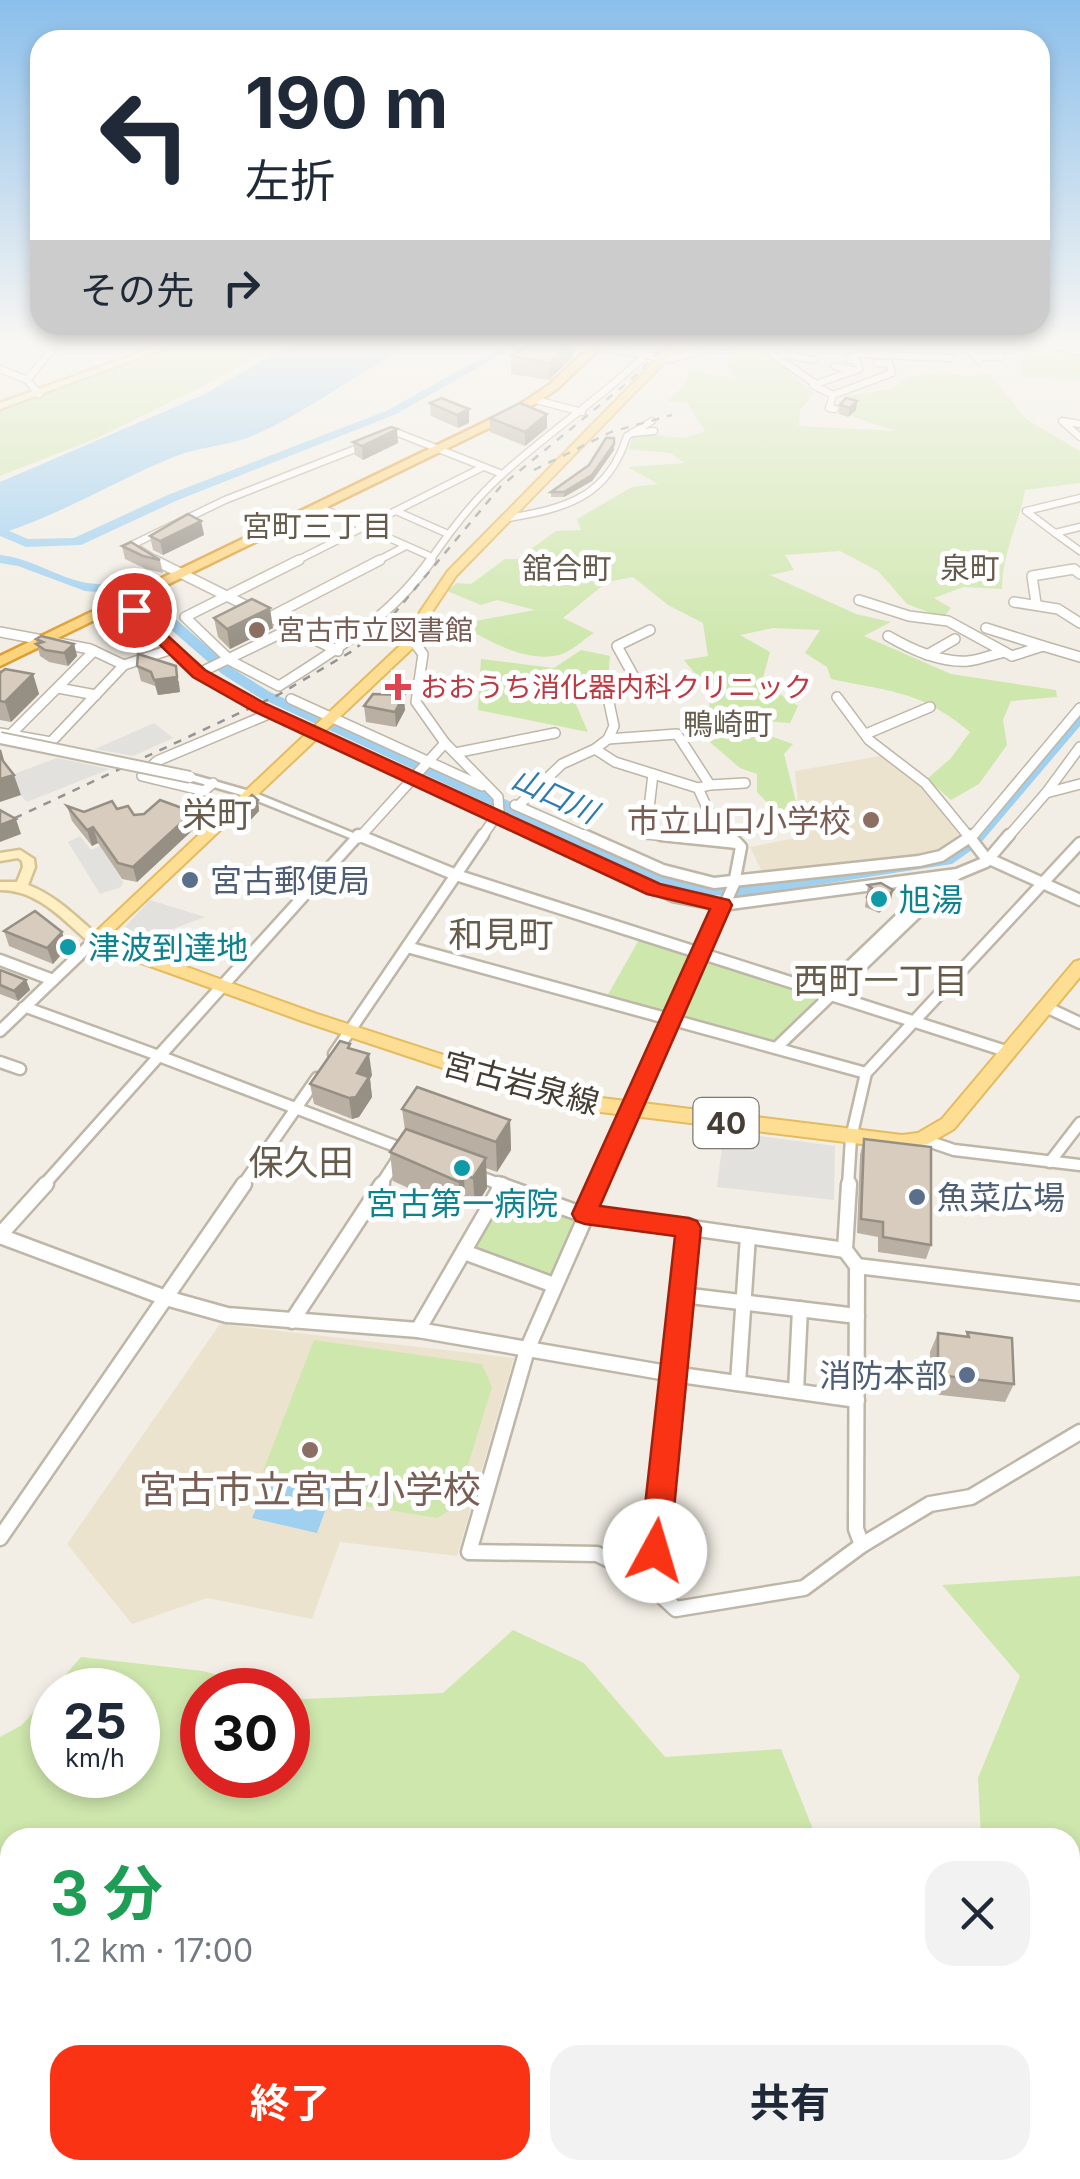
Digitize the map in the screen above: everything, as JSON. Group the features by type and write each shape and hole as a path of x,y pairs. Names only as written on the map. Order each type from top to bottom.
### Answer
{"highway":[{"path":"0,662 451,444"}],"main road":[{"path":"0,886 22,885 37,891 95,940 413,641 441,588 580,444"},
{"path":"0,857 20,854 30,863 22,885"},
{"name":"40","path":"95,940 222,986"},
{"path":"922,1139 948,1124 1080,966"},
{"name":"宮古岩泉線","path":"222,986 528,1092 631,1111 851,1138 902,1142 922,1139"}],"street":[{"path":"338,651 133,549 132,545 224,500 365,444"},
{"path":"425,444 502,474"},
{"path":"482,467 185,617 227,663 279,686 338,651 398,602 448,534 502,474 541,444"},
{"path":"508,518 564,508 581,497 616,466 622,457 623,444"},
{"path":"1080,498 1026,511 1080,551"},
{"path":"1068,500 1080,508"},
{"path":"319,507 432,557"},
{"path":"396,511 448,534"},
{"path":"1056,534 1080,528"},
{"path":"270,617 406,546"},
{"path":"1036,603 1032,576 1074,570 1080,574"},
{"path":"859,600 909,616 948,620 1001,653"},
{"path":"1014,602 1058,609 1080,622"},
{"path":"118,605 134,610 172,649 203,672 273,712 323,722 426,763 654,890 723,903 957,874"},
{"path":"203,672 292,628"},
{"path":"986,628 1080,657"},
{"path":"518,806 562,764 608,739 614,726 608,698 638,684 617,646 650,630"},
{"path":"0,632 50,639 94,651 124,666"},
{"path":"888,636 927,655 973,662 1001,653 1021,655 1043,646"},
{"path":"927,655 955,639"},
{"path":"413,641 423,654 416,702 445,743 497,803"},
{"path":"3,736 51,742 124,666 172,649"},
{"path":"3,736 94,651"},
{"path":"58,688 96,695"},
{"path":"837,697 866,734 925,783 968,841 987,858 1080,900"},
{"path":"291,699 414,776 518,806 663,870 734,884 941,856 968,841 1080,708"},
{"path":"866,734 930,707"},
{"path":"213,783 204,791 142,776 157,761 273,712"},
{"path":"455,753 482,744 555,733"},
{"path":"608,739 678,734 710,785"},
{"path":"3,736 190,777 249,794 456,875 1009,1052"},
{"path":"445,743 0,1236 166,1298 226,1316 418,1330 674,1374 857,1400"},
{"path":"828,994 957,874 987,858 1080,747"},
{"path":"595,749 616,762 698,788 745,783"},
{"path":"653,774 646,834 737,843"},
{"path":"1046,792 1080,784"},
{"path":"698,788 712,818 741,847 734,884 700,952 527,1350 468,1552 597,1554 638,1574 676,1609 804,1588 862,1545 930,1504 971,1497 1080,1432"},
{"path":"1,1534 456,875 497,803"},
{"path":"862,1545 856,1529 857,1266 845,1250 851,1138 866,1073 1080,843"},
{"path":"776,1048 943,877"},
{"path":"0,1031 95,940"},
{"path":"407,947 866,1073"},
{"path":"0,960 53,980"},
{"path":"25,1007 420,1155"},
{"path":"1046,1007 1080,1023"},
{"path":"0,1062 20,1069"},
{"path":"1050,1162 1080,1122"},
{"path":"922,1139 954,1150 1080,1166"},
{"path":"292,1320 404,1149"},
{"path":"453,1167 585,1214 845,1250"},
{"path":"418,1330 502,1185"},
{"path":"652,1586 689,1228"},
{"path":"738,1383 748,1236"},
{"path":"464,1252 554,1284"},
{"path":"857,1266 1080,1293"},
{"path":"682,1295 857,1316"},
{"path":"796,1391 800,1309"}],"shaded area":[{"path":"154,723 173,738 133,756 95,749"},
{"name":"市立山口小学校","path":"886,755 908,770 963,840 940,852 914,857 764,876 750,847 795,838 789,824 799,815 795,771"},
{"path":"57,758 110,769 27,802 9,782 11,775"},
{"path":"80,836 91,850 100,846 123,882 121,887 100,894 68,842"},
{"path":"150,900 205,917 162,933 126,939 123,929"},
{"path":"724,1131 835,1146 834,1200 717,1187"},
{"name":"宮古市立宮古小学校","path":"220,1324 514,1358 457,1556 340,1542 312,1619 207,1598 132,1624 67,1544"}],"green space":[{"path":"0,444 83,444 0,476"},
{"path":"631,444 1068,444 1080,451 1080,483 1025,490 1002,589 963,587 934,598 951,608 943,618 907,604 878,571 840,551 785,555 794,570 770,575 856,614 891,622 864,636 951,674 1056,690 1057,697 1011,701 1003,720 1007,745 979,784 951,800 927,779 951,758 970,732 920,700 831,679 827,667 805,653 820,630 773,628 740,635 770,652 762,682 798,706 790,723 747,720 742,726 793,744 784,754 796,802 778,814 757,792 757,774 740,768 690,725 710,719 709,691 684,660 708,656 703,623 668,605 633,577 607,582 563,618 594,633 559,655 520,653 459,624 535,610 497,600 481,605 447,591 457,583 471,584 505,559 517,559 556,531 581,530 577,519 632,487 658,484 628,467 685,463 670,453 629,449"},
{"path":"581,650 610,656 608,678 575,702 588,732 478,710 481,659 554,668"},
{"path":"640,938 691,953 665,1012 606,998"},
{"path":"707,959 822,997 771,1045 679,1018"},
{"path":"507,1194 575,1216 551,1279 474,1251"},
{"path":"314,1340 482,1364 492,1387 455,1507 437,1518 352,1504 356,1489 263,1471"},
{"path":"1080,1576 1080,1828 981,1828 978,1778 1020,1676 942,1585"},
{"path":"513,1630 584,1663 665,1757 781,1749 812,1828 0,1828 0,1737 30,1716 30,1798 160,1798 160,1668 71,1668 81,1657 180,1668 180,1798 310,1798 310,1699 443,1693"}],"water":[{"path":"89,444 228,444 176,456 0,534 0,482"},
{"path":"270,1475 333,1489 317,1533 252,1518"}],"building":[{"path":"602,444 614,444 592,475 564,492 551,492 589,465"},
{"path":"188,514 201,521 160,541 150,536"},
{"path":"131,542 160,560 122,546"},
{"path":"252,599 270,608 227,629 214,618"},
{"path":"126,602 135,611 111,623 98,616"},
{"path":"41,636 74,644 64,653 45,650 36,644 43,642 36,639"},
{"path":"138,654 176,666 177,677 154,680 151,672 137,666"},
{"path":"5,669 33,674 5,702 0,701 0,673"},
{"path":"373,694 404,695 395,712 364,706"},
{"path":"0,750 14,775 0,779"},
{"path":"252,795 258,800 241,817 233,814"},
{"path":"160,800 193,812 133,867 118,863 93,827 87,830 67,806 84,812 112,801 117,809 128,806 134,815 144,814"},
{"path":"0,810 16,819 0,825"},
{"path":"881,883 893,890 882,903 867,897 872,888 868,885"},
{"path":"35,911 62,932 47,948 4,931"},
{"path":"0,970 26,980 14,991 0,985"},
{"path":"340,1041 350,1044 348,1048 369,1054 357,1073 369,1077 356,1097 310,1084"},
{"path":"417,1087 510,1120 496,1142 402,1109"},
{"path":"406,1129 486,1158 473,1178 464,1175 459,1182 390,1152"},
{"path":"864,1139 931,1147 931,1245 883,1237 883,1222 861,1219"},
{"path":"967,1332 1012,1338 1014,1384 938,1375 938,1333 969,1337"}],"waterway":[{"path":"0,531 26,543 76,542 174,497 311,444"},
{"name":"山口川","path":"0,559 23,563 85,587 151,593 158,598 157,610 227,671 265,695 654,874 698,889 746,890 946,860 973,841 1080,716"}],"railway":[{"path":"0,825 278,695 354,650 393,615 501,486 553,444"},
{"path":"534,470 587,444"}],"place":[{"name":"宮古市立図書館","path":"257,630"},
{"name":"おおうち消化器内科クリニック","path":"398,687"},
{"name":"市立山口小学校","path":"871,820"},
{"name":"宮古郵便局","path":"190,880"},
{"name":"旭湯","path":"879,899"},
{"name":"津波到達地","path":"68,947"},
{"name":"宮古第一病院","path":"462,1168"},
{"name":"魚菜広場","path":"917,1197"},
{"name":"消防本部","path":"967,1375"},
{"name":"宮古市立宮古小学校","path":"310,1450"}],"district":[{"name":"宮町三丁目","path":"317,526"},
{"name":"舘合町","path":"567,568"},
{"name":"泉町","path":"970,568"},
{"name":"鴨崎町","path":"728,724"},
{"name":"栄町","path":"217,814"},
{"name":"和見町","path":"501,934"},
{"name":"西町一丁目","path":"881,980"},
{"name":"保久田","path":"301,1162"}],"route":[{"path":"134,610 199,674 260,708 654,890 722,905 585,1214 689,1228 655,1551"}]}
